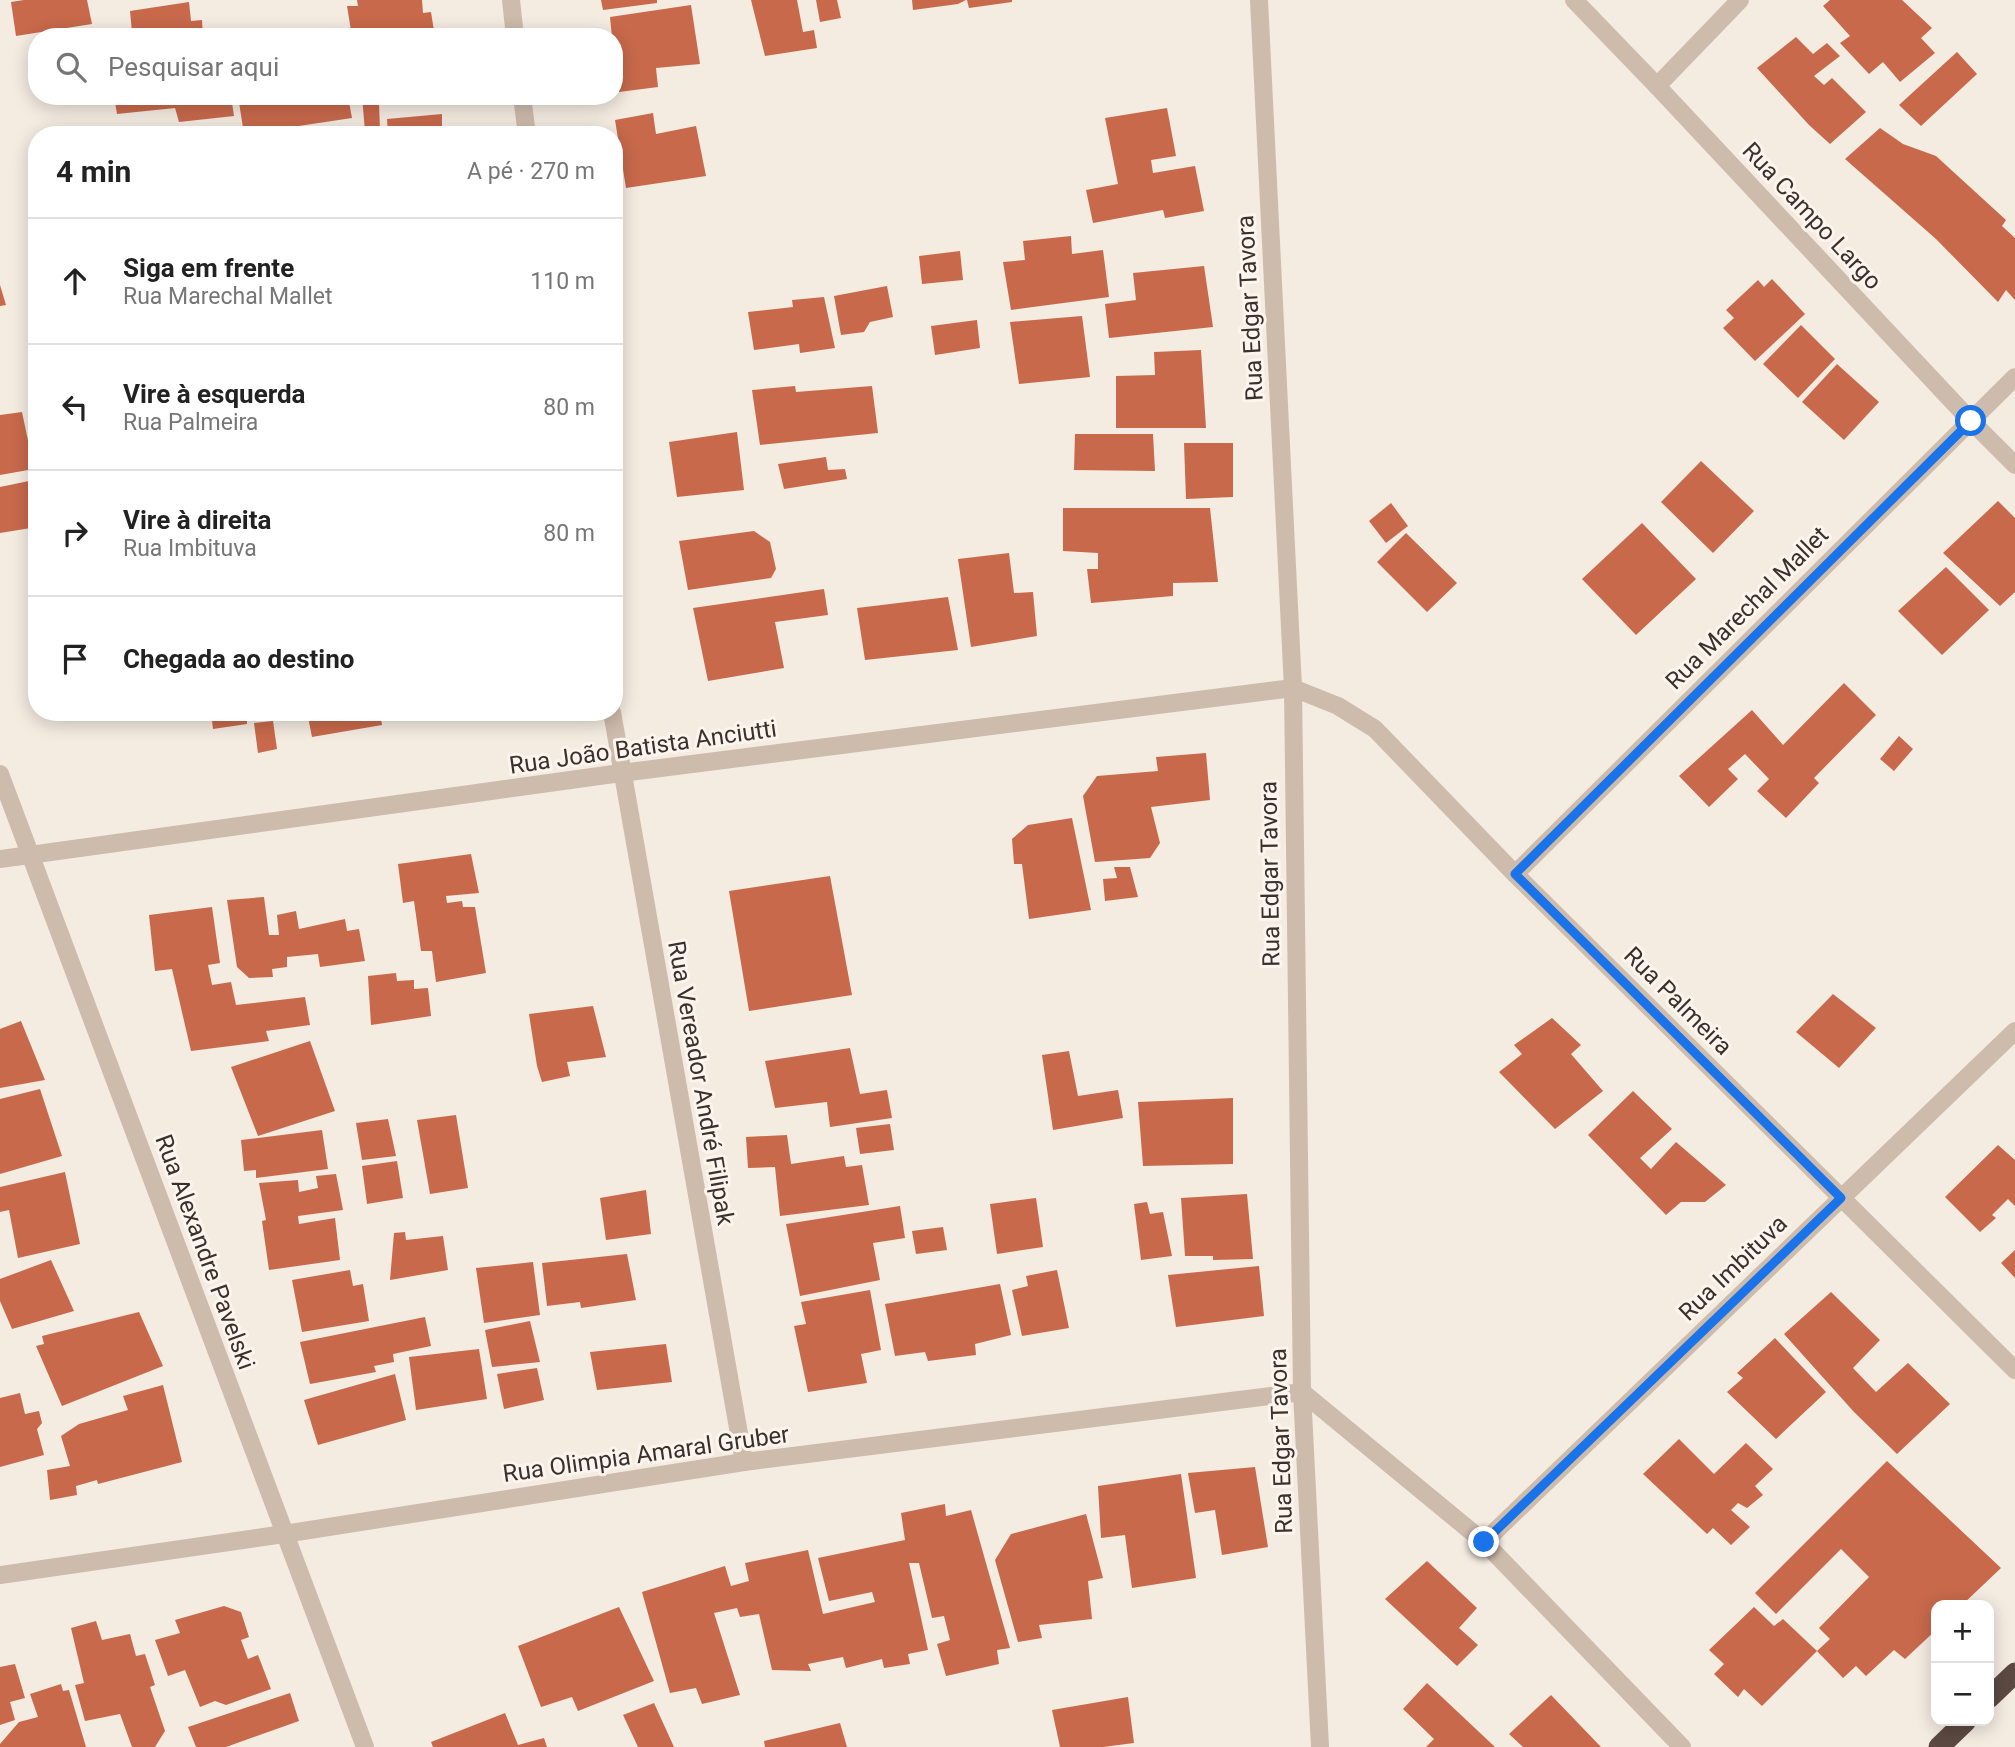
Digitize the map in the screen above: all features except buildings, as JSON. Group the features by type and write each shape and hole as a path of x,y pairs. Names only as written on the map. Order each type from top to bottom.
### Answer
{"highway":[{"path":"1994,1693 2015,1673"},
{"path":"1939,1747 1961,1726"}],"street":[{"path":"511,0 514,28"},
{"name":"Rua Edgar Tavora","path":"1259,0 1293,688 1302,1392 1320,1747"},
{"name":"Rua Campo Largo","path":"1574,0 1971,421 2015,464"},
{"path":"1657,86 1740,0"},
{"path":"523,105 526,126"},
{"name":"Rua Marechal Mallet","path":"1515,874 2015,377"},
{"name":"Rua João Batista Anciutti","path":"0,859 621,773 1293,688"},
{"name":"Rua Palmeira","path":"1293,688 1338,706 1376,729 1515,874 2015,1370"},
{"name":"Rua Vereador André Filipak","path":"613,721 744,1462"},
{"name":"Rua Alexandre Pavelski","path":"0,774 365,1747"},
{"name":"Rua Imbituva","path":"1484,1542 2015,1031"},
{"path":"1302,1392 1484,1542 1682,1747"},
{"name":"Rua Olimpia Amaral Gruber","path":"0,1575 284,1534 744,1462 1302,1392"}],"route":[{"path":"1484,1542 1841,1198 1515,874 1971,421"}]}
